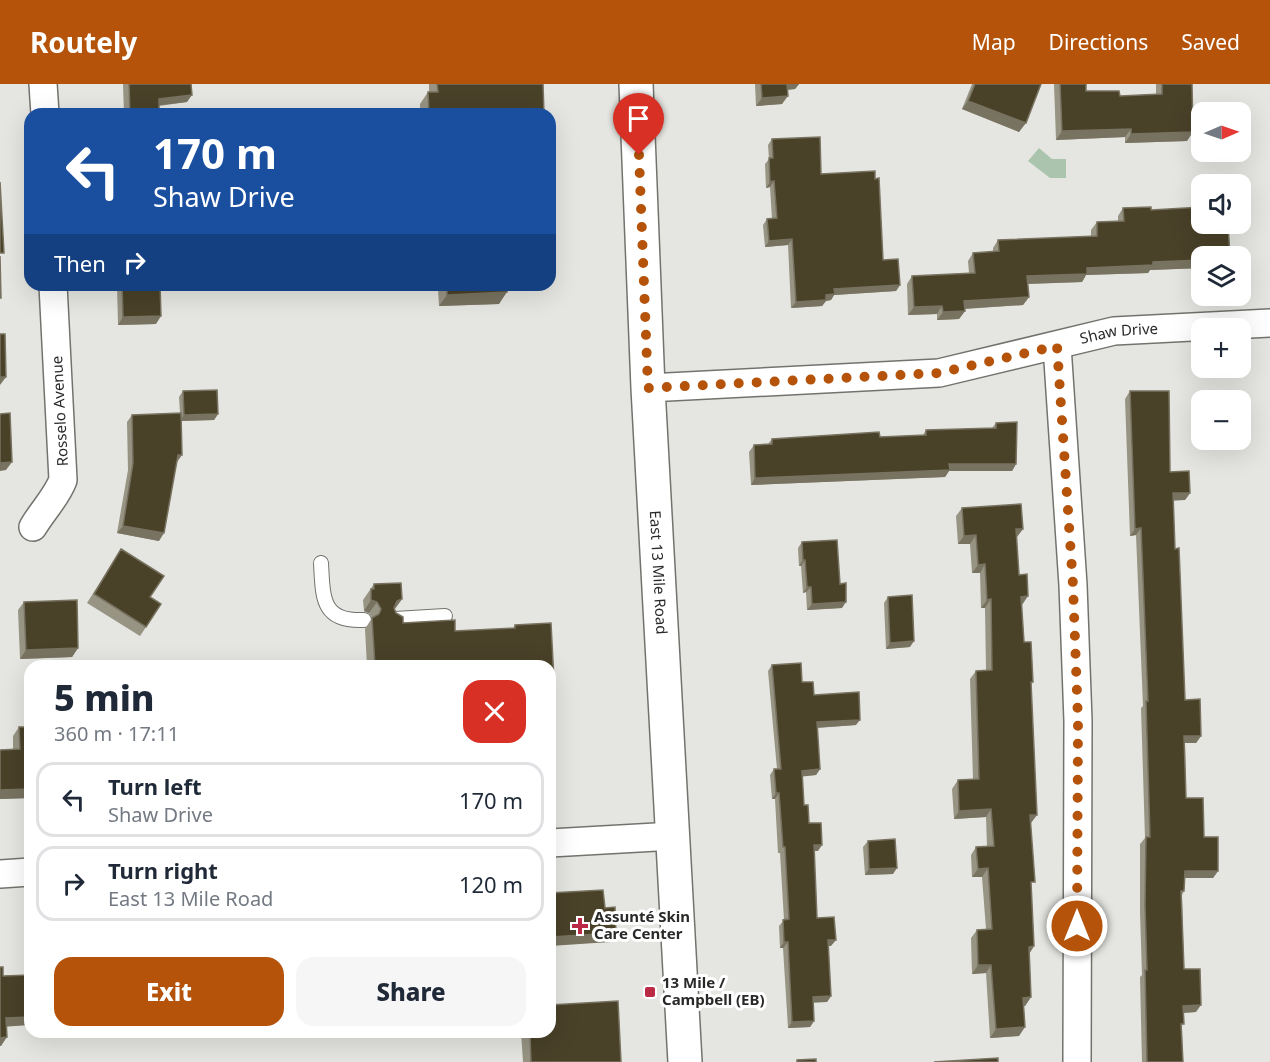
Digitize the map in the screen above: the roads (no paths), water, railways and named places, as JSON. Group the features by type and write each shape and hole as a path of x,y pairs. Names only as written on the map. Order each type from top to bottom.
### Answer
{"main road":[{"name":"East 13 Mile Road","path":"636,84 648,388 685,1062"}],"street":[{"path":"43,84 45,108"},
{"name":"Rosselo Avenue","path":"33,527 59,492 63,480 53,291"},
{"name":"Shaw Drive","path":"648,388 939,373 1114,331 1270,323"},
{"path":"1057,346 1073,585 1078,721 1077,1062"},
{"path":"556,843 674,836"},
{"path":"0,874 24,873"}],"lane":[{"path":"321,563 323,598 327,607 343,619 364,620"},
{"path":"394,619 445,616"}],"place":[{"name":"Assunté Skin Care Center","path":"580,926"},
{"name":"13 Mile / Campbell (EB)","path":"650,992"}]}
